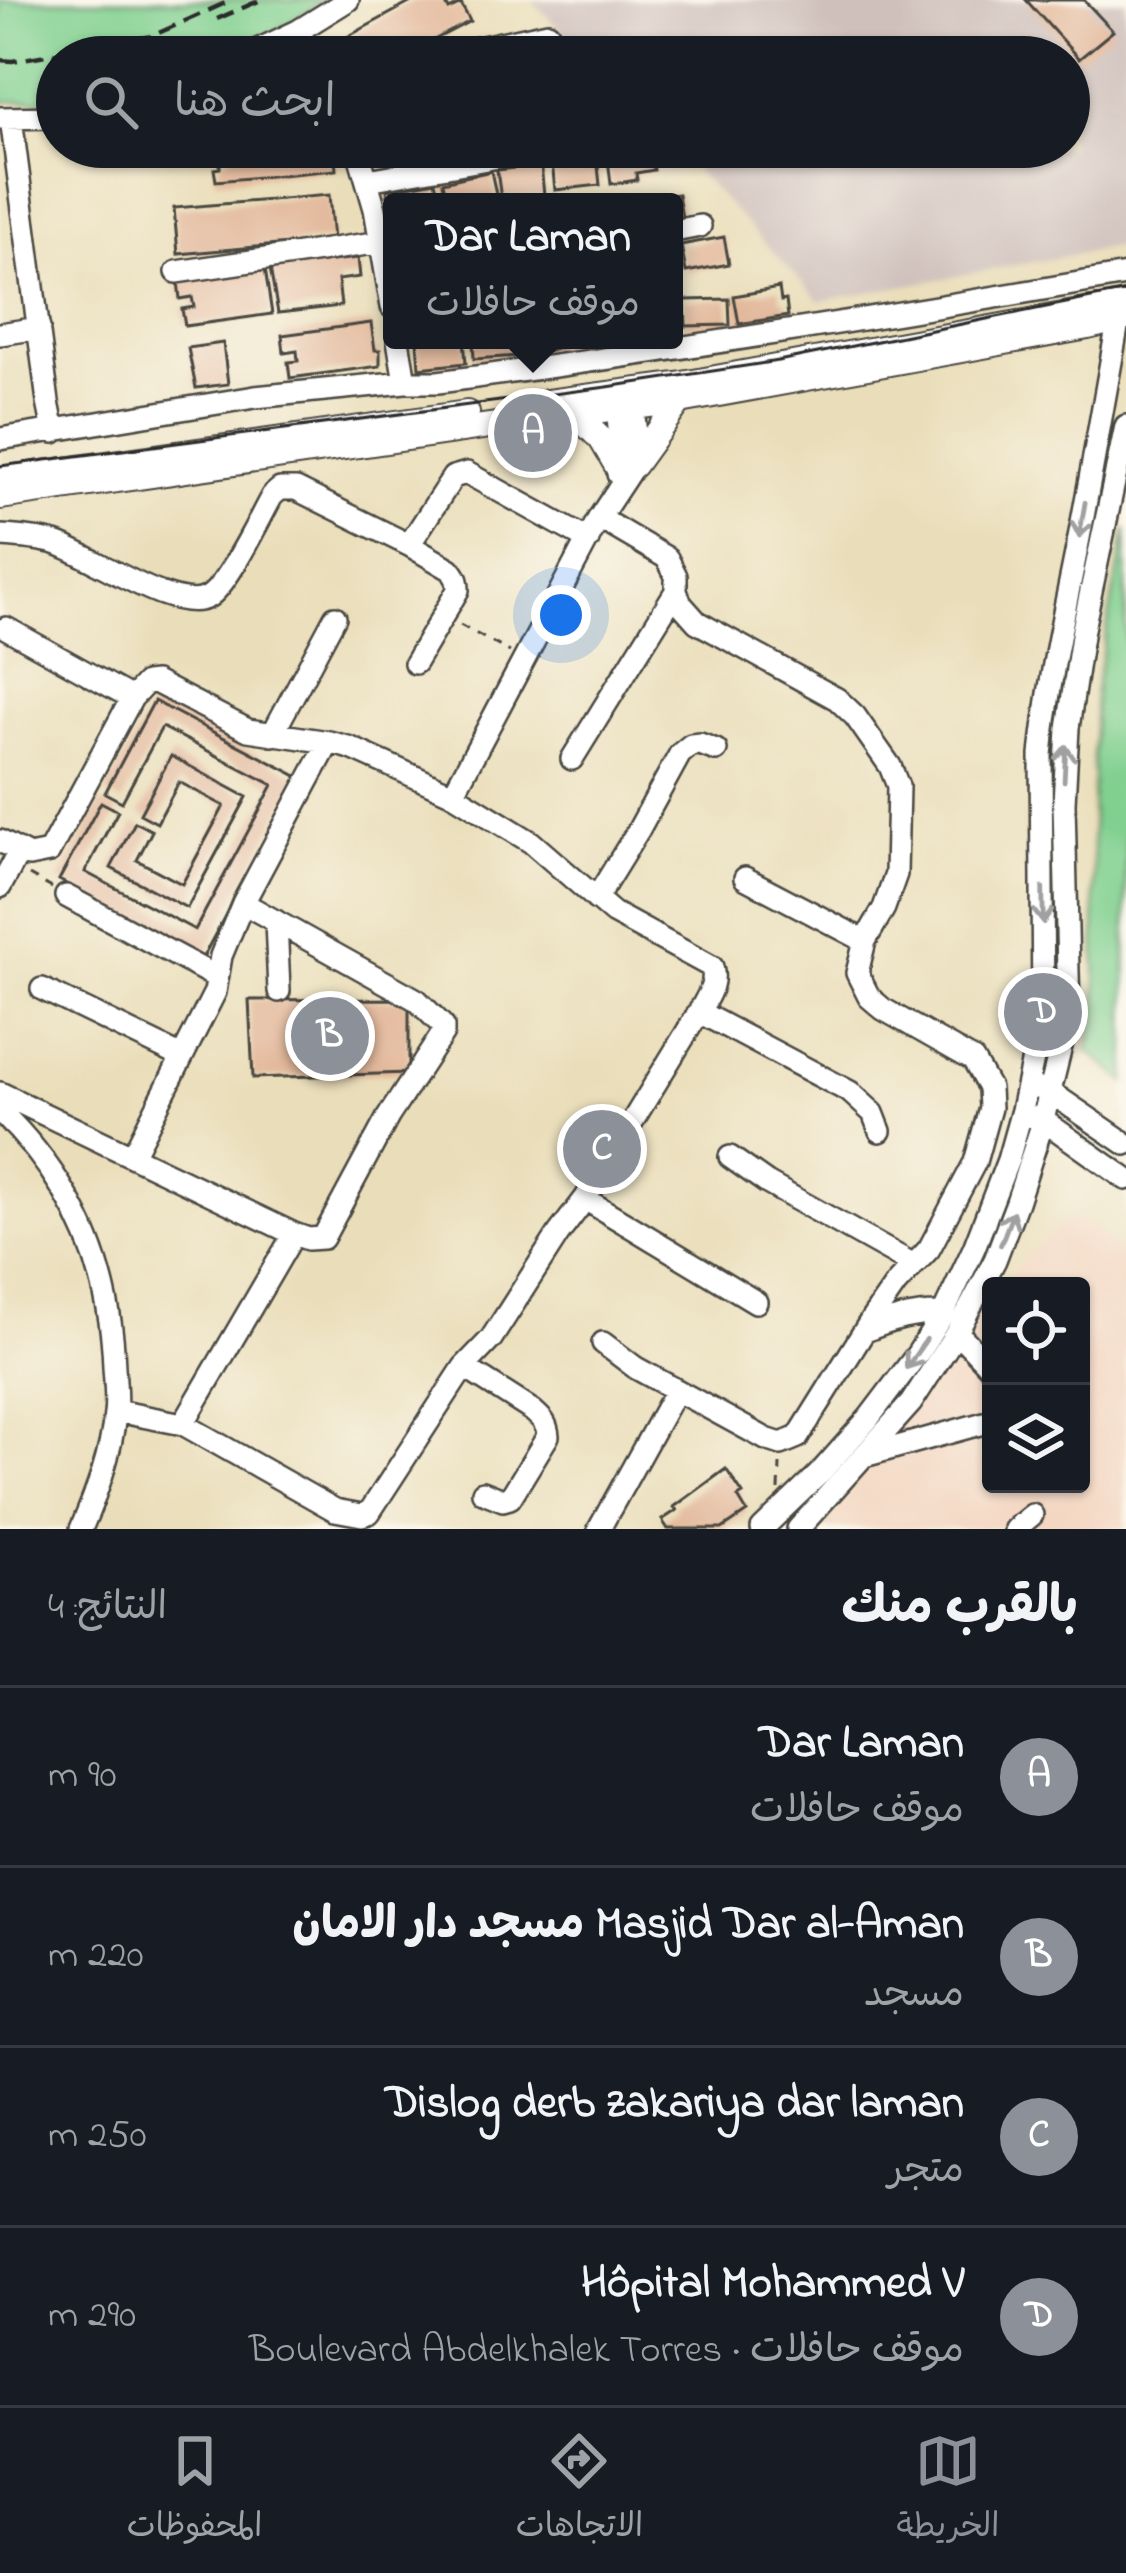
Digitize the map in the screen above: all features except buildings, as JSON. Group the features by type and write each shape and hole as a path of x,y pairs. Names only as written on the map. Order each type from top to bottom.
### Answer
{"main road":[{"path":"0,479 624,401 1122,297"},
{"path":"0,497 577,416 624,401 680,401 1122,297"},
{"path":"577,416 602,439 623,473 680,401"}],"street":[{"path":"287,36 348,0"},
{"path":"298,31 301,36"},
{"path":"537,36 548,34"},
{"path":"36,117 6,118 54,432"},
{"path":"364,168 383,252"},
{"path":"368,180 436,168"},
{"path":"683,229 700,226"},
{"path":"177,272 381,242"},
{"path":"683,348 1122,297 1045,713 1039,1088 1043,1120 994,1260 950,1323 918,1353 868,1419 770,1521"},
{"path":"0,334 39,328"},
{"path":"400,349 405,382"},
{"path":"0,439 255,398 438,382 673,349"},
{"path":"453,794 623,473 624,401"},
{"path":"799,1529 911,1403 950,1323 1021,1114 1039,1088 1069,1014 1067,728 1126,426"},
{"path":"409,545 453,477 467,473 589,540"},
{"path":"0,536 75,551 115,574 188,602 211,596 222,583 272,496 280,489 296,489 450,569 458,590 415,663"},
{"path":"599,518 667,558 676,576 676,591 697,622 836,699 855,716 895,776 898,803 896,874 865,941 856,974 883,1010 973,1060 991,1097 975,1162 929,1249 896,1284 798,1437 781,1444 748,1430 636,1368 603,1343"},
{"path":"572,759 676,591"},
{"path":"272,735 335,617"},
{"path":"6,628 132,698"},
{"path":"0,887 10,853 36,856 49,852 132,698 146,683 155,682 248,730 351,748 453,794 531,842 613,913 712,968 713,985 699,1012 585,1199 491,1339 464,1366 369,1513 331,1520 183,1424 116,1411"},
{"path":"132,1156 214,992 220,956 243,904 329,742"},
{"path":"596,899 680,754 700,744 716,750"},
{"path":"745,878 865,941"},
{"path":"66,896 216,977"},
{"path":"0,1093 294,1234 323,1238 443,1026 417,1000 243,904"},
{"path":"276,922 279,992"},
{"path":"42,989 182,1058"},
{"path":"699,1012 850,1092 873,1113 880,1131"},
{"path":"1039,1088 1126,1144"},
{"path":"0,1111 18,1128 71,1202 104,1283 114,1348 116,1411 100,1484 81,1529"},
{"path":"1021,1114 1043,1120 1126,1179"},
{"path":"730,1157 767,1183 914,1265"},
{"path":"585,1199 756,1302"},
{"path":"183,1424 294,1234"},
{"path":"865,1331 913,1315 950,1323 982,1358"},
{"path":"464,1366 548,1427 548,1436 510,1498 483,1492"},
{"path":"599,1529 676,1390"},
{"path":"867,1455 982,1423"}],"path":[{"path":"442,616 524,659"},
{"path":"10,853 66,896"},
{"path":"770,1521 781,1444"}],"shaded area":[{"path":"532,0 1126,0 1126,245 820,301 693,168 1090,168 1090,36 566,36"},
{"path":"1070,1219 1095,1230 1126,1256 1126,1529 823,1529 982,1314 982,1493 1090,1493 1090,1277 1010,1277 1027,1254"}],"green space":[{"path":"0,0 326,0 264,36 36,36 36,101 0,102"},
{"path":"1126,529 1126,1082 1088,1051 1097,1000 1092,813 1095,691"}],"tram line":[{"path":"0,466 778,361 1126,291"}],"railway":[{"path":"152,36 232,0"},
{"path":"217,19 261,0"},
{"path":"0,60 36,57"}],"place":[{"name":"Dar Laman","path":"533,433"},
{"name":"Hôpital Mohammed V","path":"1043,1012"},
{"name":"Masjid Dar al-Aman مسجد دار الامان","path":"330,1036"},
{"name":"Dislog derb zakariya dar laman","path":"602,1149"}]}
